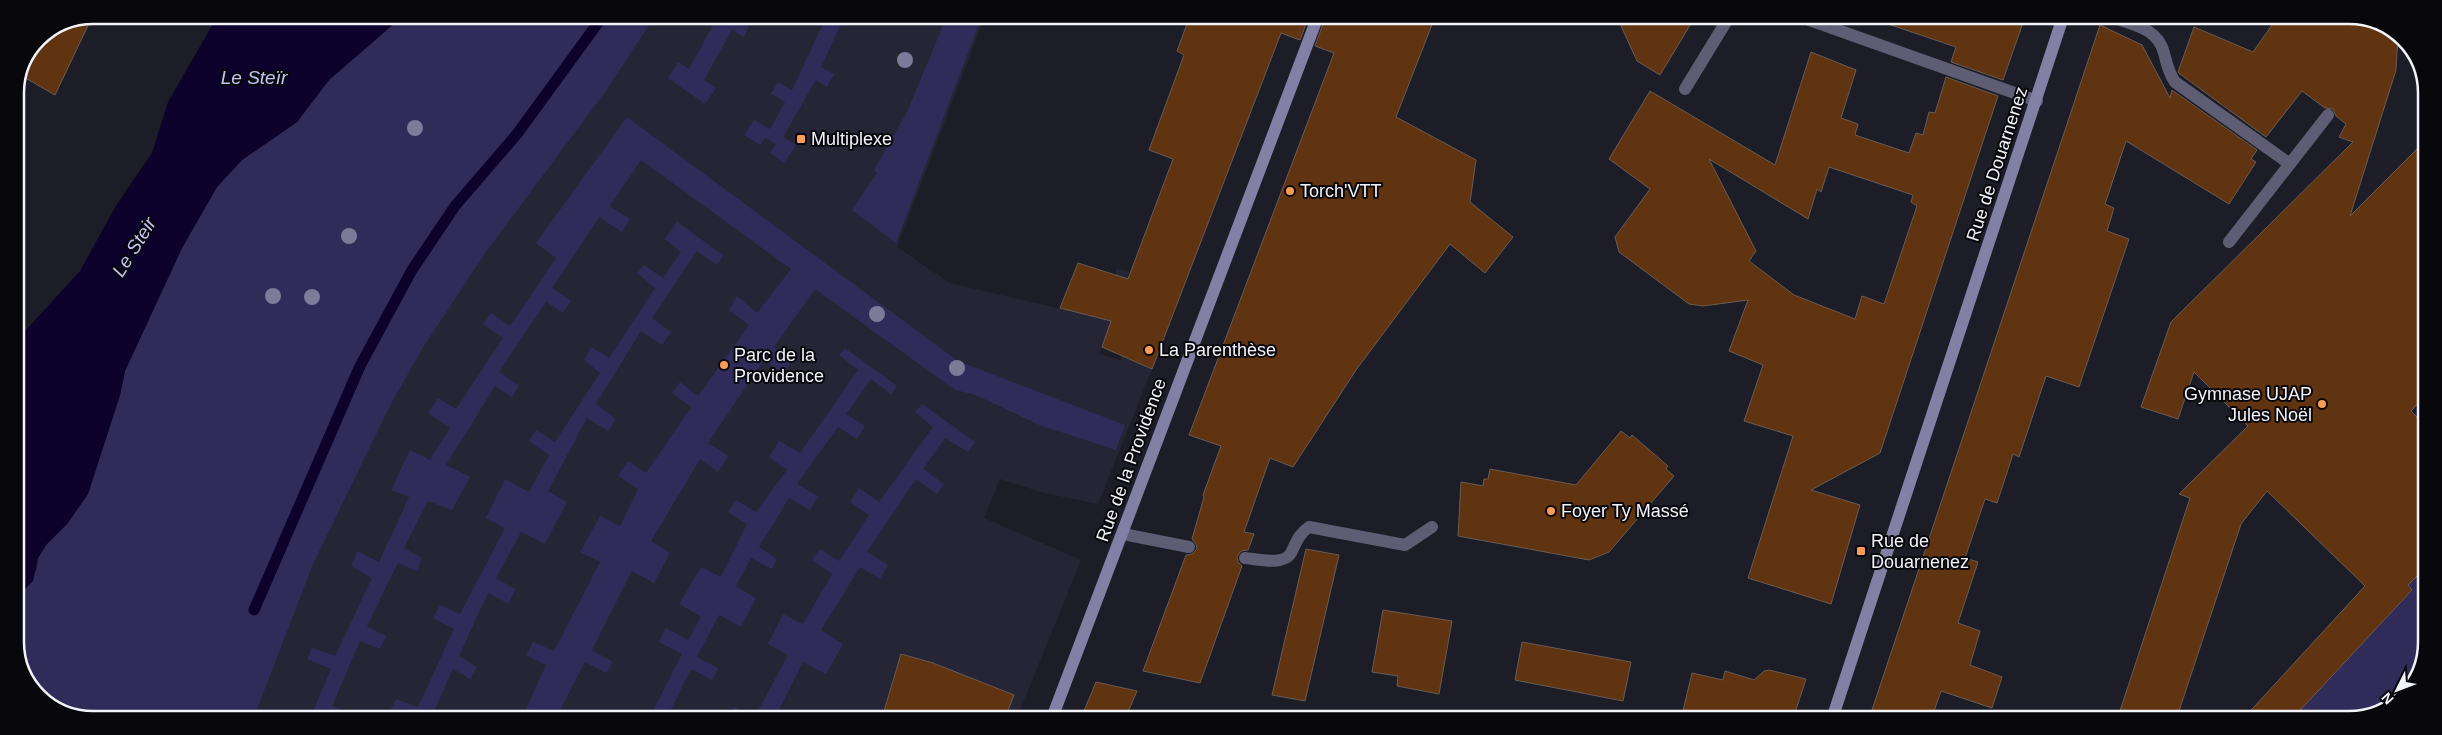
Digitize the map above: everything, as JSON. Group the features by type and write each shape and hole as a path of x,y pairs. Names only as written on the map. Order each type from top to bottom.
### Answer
{"street":[{"name":"Rue de la Providence","path":"1055,711 1315,24"},
{"name":"Rue de Douarnenez","path":"1835,711 2061,24"}],"lane":[{"path":"1685,89 1726,24"},
{"path":"1820,24 2036,102"},
{"path":"2130,24 2151,32 2158,38 2164,52 2166,65 2175,82 2290,164"},
{"path":"2229,242 2328,116"},
{"path":"1245,558 1280,561 1290,555 1298,535 1309,527 1405,545 1432,527"},
{"path":"1123,534 1190,547"}],"shaded area":[{"path":"394,24 650,24 605,92 486,252 422,349 391,404 313,564 256,711 84,711 62,704 47,694 29,669 24,647 24,589 36,571 38,558 46,545 67,524 88,494 120,395 125,371 182,248 217,187 242,160 297,122 329,80"},
{"path":"398,24 982,24 897,247 950,283 1099,318 1117,268 1130,272 1099,354 1120,360 1122,356 1152,369 1098,504 1044,493 1000,479 984,518 1081,560 1020,711 84,711 54,700 38,684 29,669 24,647 24,588"},
{"path":"714,24 746,24 749,26 744,37 732,30 704,80 716,88 705,104 668,78 678,62 689,69"},
{"path":"819,24 841,24 821,67 834,74 827,87 816,80 783,137 796,145 784,163 770,153 776,144 765,138 760,145 744,135 754,120 770,129 785,102 771,94 778,82 792,90 822,26"},
{"path":"944,24 979,24 896,243 852,210 877,173 874,170 907,112"},
{"path":"627,117 958,361 1125,425 1116,450 1039,425 976,395 955,390 815,289 774,347 793,360 783,374 764,360 708,443 729,456 718,472 700,459 651,541 670,553 654,583 632,571 592,650 613,662 606,673 585,662 560,711 525,711 546,665 526,655 533,642 554,651 600,562 580,552 600,516 620,526 638,489 618,476 628,461 646,473 691,407 672,393 680,382 698,396 749,325 729,310 737,296 757,313 791,269 641,160 610,206 630,219 622,232 599,217 552,288 571,301 563,313 546,302 499,372 519,386 512,397 495,386 446,465 470,477 452,510 428,501 404,548 422,558 417,571 398,563 367,626 386,636 380,649 360,641 332,706 344,711 313,711 331,669 307,659 312,648 335,656 372,578 351,566 358,551 379,562 409,497 391,490 410,450 430,460 450,428 428,413 438,398 456,409 503,338 483,324 491,313 510,326 556,258 536,243"},
{"path":"677,222 723,255 717,265 697,251 652,318 671,332 662,345 641,331 596,404 616,419 608,431 587,418 548,491 567,502 545,544 521,532 496,578 515,589 509,604 488,593 459,656 477,667 470,679 453,669 434,711 390,711 396,699 418,707 454,629 433,618 440,605 460,614 505,528 486,518 505,479 529,492 549,455 529,441 536,430 555,442 600,373 584,360 591,347 609,358 655,288 637,273 644,265 663,278 681,252 665,239"},
{"path":"845,348 897,386 891,394 871,379 846,414 865,426 857,439 838,427 797,484 818,496 810,510 789,498 759,547 777,559 772,569 751,558 736,586 756,598 741,627 719,615 697,657 718,668 712,680 691,669 670,711 653,711 682,654 659,642 666,628 688,640 701,617 679,604 701,567 721,577 747,524 728,512 736,500 756,512 787,470 769,457 779,441 800,453 858,370 839,355"},
{"path":"922,404 975,442 968,452 945,438 923,469 944,484 937,494 916,479 867,552 888,565 880,579 860,567 821,630 843,644 826,674 803,662 778,711 758,711 788,655 768,644 783,614 803,624 832,574 812,560 820,549 839,561 869,515 850,502 859,488 879,502 933,427 915,412"},
{"path":"2418,575 2418,651 2411,673 2401,688 2391,697 2372,708 2358,711 2299,711 2412,590 2408,585"},
{"path":"734,707 741,711 732,711"}],"water":[{"name":"Le Steïr","path":"213,24 394,24 329,80 297,122 242,160 217,187 182,248 125,371 120,395 88,494 67,524 46,545 38,558 33,581 24,590 24,332 80,271 117,204 152,153 168,102"}],"building":[{"path":"89,24 55,95 25,78 29,66 35,54 54,35 66,29"},
{"path":"1187,24 1306,24 1300,40 1281,33 1152,369 1102,347 1111,321 1060,308 1078,263 1128,279 1173,159 1149,150 1184,55 1177,51"},
{"path":"1323,24 1432,24 1396,117 1476,160 1470,202 1513,237 1485,273 1450,244 1356,370 1293,467 1270,458 1244,532 1254,534 1248,550 1241,551 1237,557 1238,562 1242,566 1200,683 1143,671 1186,555 1192,554 1197,549 1192,539 1203,495 1221,446 1189,435 1334,53 1315,46"},
{"path":"1620,24 1691,24 1660,75 1637,61"},
{"path":"1888,24 2023,24 2003,80 1951,62 1956,47"},
{"path":"2273,24 2358,24 2384,33 2397,44 2396,70 2350,216 2418,148 2418,404 2411,411 2418,418 2418,575 2408,585 2412,590 2299,711 2250,711 2365,586 2267,491 2241,524 2179,711 2120,711 2190,498 2179,494 2248,426 2194,372 2178,419 2141,407 2171,322 2353,142 2339,137 2346,124 2336,116 2333,109 2325,108 2302,91 2266,137 2178,72 2194,27 2253,52"},
{"path":"2100,25 2142,45 2170,98 2172,90 2257,150 2251,159 2256,162 2229,204 2126,141 2105,204 2114,208 2107,231 2129,239 2079,387 2046,376 2019,457 2013,454 1997,503 1985,499 1965,558 1978,562 1958,623 1980,631 1970,665 2002,677 1992,708 1941,691 1934,711 1872,711"},
{"path":"1811,52 1856,70 1841,118 1858,124 1855,135 1909,153 1916,133 1923,135 1929,112 1935,113 1946,77 1998,96 1880,453 1811,490 1860,505 1831,604 1748,578 1793,436 1744,421 1763,365 1729,351 1748,300 1703,306 1689,304 1619,252 1615,237 1650,189 1609,159 1650,91 1775,165","holes":["1709,159 1808,219 1817,189 1821,192 1829,167 1913,195 1911,202 1917,206 1884,304 1862,296 1855,319 1794,295 1749,261 1756,251"]},
{"name":"Foyer Ty Massé","path":"1621,431 1630,438 1632,435 1668,466 1666,469 1674,476 1609,552 1589,560 1458,536 1461,482 1483,486 1484,479 1488,479 1490,469 1576,485"},
{"path":"1306,549 1339,555 1305,701 1272,695"},
{"path":"1383,610 1452,621 1439,694 1397,686 1398,676 1372,672"},
{"path":"1522,642 1631,662 1623,701 1515,680"},
{"path":"901,654 933,663 1014,695 1008,711 884,711"},
{"path":"1769,670 1806,679 1796,711 1683,711 1692,673 1723,680 1725,671 1754,680 1764,671"},
{"path":"1096,682 1137,691 1128,711 1084,711"}],"waterway":[{"path":"254,610 360,366 412,270 455,206 517,134 597,24"}],"place":[{"name":"Multiplexe","path":"801,139"},
{"name":"Torch'VTT","path":"1290,191"},
{"name":"La Parenthèse","path":"1149,350"},
{"name":"Parc de la Providence","path":"724,365"},
{"name":"Gymnase UJAP Jules Noël","path":"2322,404"},
{"name":"Foyer Ty Massé","path":"1551,511"},
{"name":"Rue de Douarnenez","path":"1861,551"}],"water label":[{"name":"Le Steir","path":"134,247"}]}
